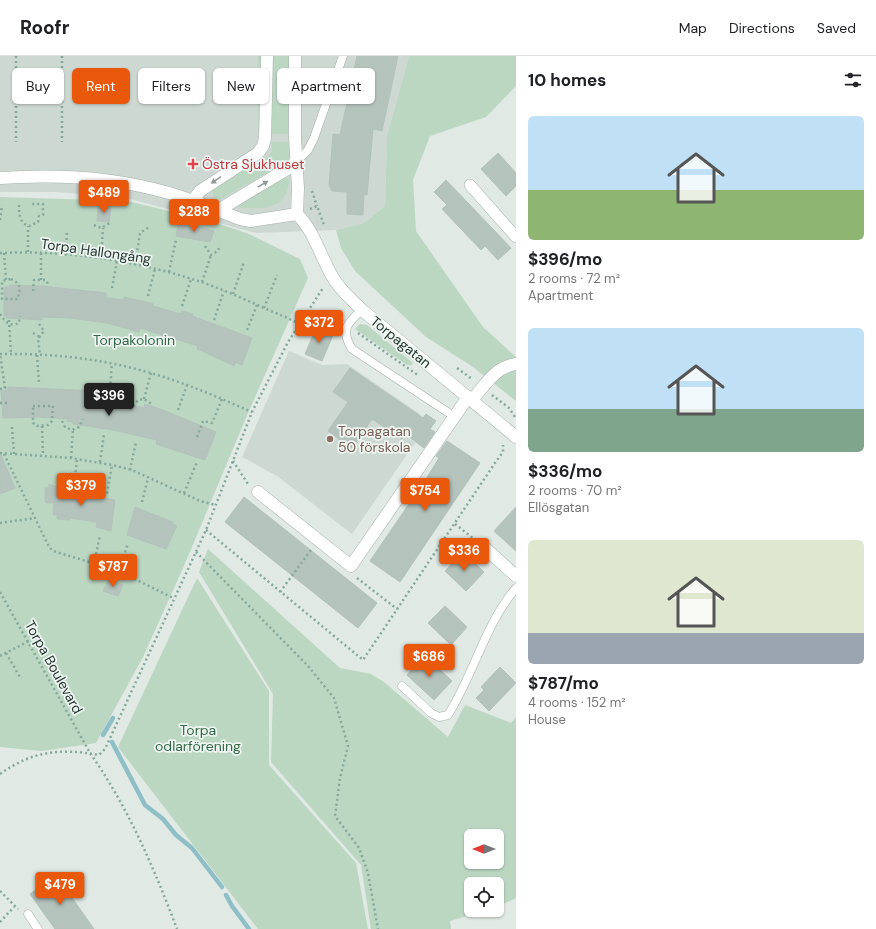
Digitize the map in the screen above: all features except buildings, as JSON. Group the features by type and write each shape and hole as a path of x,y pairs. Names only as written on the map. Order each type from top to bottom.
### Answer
{"street":[{"path":"192,202 200,191 258,153 263,146 265,138 267,56"},
{"path":"0,178 65,177 113,181 170,194 240,219 251,221 297,214 298,188 294,138 295,56"},
{"path":"217,210 287,169 296,162"},
{"path":"470,185 516,237"},
{"name":"Torpagatan","path":"297,214 305,222 332,277 342,291 362,310 516,437"},
{"path":"258,492 351,566 454,417 470,398 499,370 516,364"},
{"path":"484,547 516,576"}],"lane":[{"path":"296,162 308,150 314,138 343,56"},
{"path":"362,310 350,321 346,330 347,341 352,349 454,417"},
{"path":"402,686 431,713 439,717 448,715 458,700 502,603 516,588"},
{"path":"28,914 38,929"}],"path":[{"path":"16,56 16,142"},
{"path":"62,56 62,142"},
{"path":"0,220 2,204"},
{"path":"28,226 38,222 39,216 43,215 43,204 31,204"},
{"path":"19,205 19,214 22,222 28,226"},
{"path":"297,214 317,206 324,227"},
{"path":"94,225 98,228 103,228 110,223"},
{"path":"28,226 28,252"},
{"path":"135,265 140,233 149,227"},
{"path":"101,259 103,228"},
{"path":"66,255 67,230"},
{"path":"169,272 176,240"},
{"path":"202,282 211,255 218,251 220,245"},
{"path":"205,246 211,255"},
{"name":"Torpa Hallongång","path":"2,253 28,252 66,255 118,261 169,272 202,282 233,294 300,323"},
{"path":"2,253 6,280"},
{"path":"41,253 41,280"},
{"path":"112,288 118,261"},
{"path":"233,294 244,262"},
{"path":"148,296 155,269"},
{"path":"264,308 277,275"},
{"path":"0,774 17,762 53,752 90,753 99,755 105,749 173,598 206,530 252,412 300,323 332,277"},
{"path":"11,279 16,282 20,288 18,299 2,299 2,281 6,280 11,279"},
{"path":"182,306 191,279"},
{"path":"33,291 34,280 46,280 48,284"},
{"path":"214,320 224,291"},
{"path":"247,330 257,305"},
{"path":"0,314 5,322 10,324 18,324 20,316"},
{"path":"9,320 11,354"},
{"path":"39,324 44,331 38,339 39,383"},
{"path":"33,333 40,337"},
{"path":"0,389 6,388 0,354 67,356 151,373 187,385 252,412"},
{"path":"99,406 96,403 97,399 108,392 110,388 112,364"},
{"path":"454,367 483,387 509,408 516,418"},
{"path":"144,399 151,373"},
{"path":"178,410 187,385"},
{"path":"130,410 138,400 144,399 152,404"},
{"path":"197,437 203,420 212,423 222,399"},
{"path":"0,403 8,403"},
{"path":"33,406 53,406 52,421 48,425 42,426 33,424 33,406"},
{"path":"62,421 65,427 73,430 79,427 83,419"},
{"path":"42,426 43,455"},
{"path":"12,427 14,454"},
{"path":"71,458 73,430"},
{"path":"100,462 104,434"},
{"path":"130,470 136,442"},
{"path":"0,453 43,455 100,462 130,470 215,505"},
{"path":"4,454 49,547 57,554 118,571 173,598"},
{"path":"74,487 77,459"},
{"path":"233,461 247,482 258,492"},
{"path":"184,493 197,462"},
{"path":"98,497 105,495 108,491 112,465"},
{"path":"142,502 148,478"},
{"path":"0,523 35,518"},
{"path":"455,524 484,547"},
{"path":"206,530 363,660"},
{"path":"94,564 100,535"},
{"path":"280,592 319,540"},
{"path":"118,571 128,544"},
{"path":"196,552 308,666 334,698 348,746 340,778 335,816 358,848 368,873 378,929"},
{"path":"351,566 350,573 397,609"},
{"name":"Torpa Boulevard","path":"0,592 29,641 90,753 104,773 147,854 177,929"},
{"path":"0,656 29,641"},
{"path":"6,653 22,679"},
{"path":"0,891 14,907 28,914"},
{"path":"0,922 14,907"}],"shaded area":[{"name":"Östra Sjukhuset","path":"0,56 409,56 387,136 385,206 364,223 336,230 256,233 123,197 55,192 0,192"},
{"name":"Torpagatan 50 förskola","path":"289,351 322,365 347,364 420,414 406,436 415,443 352,534 277,476 242,457"}],"green space":[{"path":"258,56 264,56 264,68 258,68"},
{"path":"272,56 289,56 289,68 277,68 277,104 288,104 288,134 272,134"},
{"path":"409,56 516,56 516,86 486,117 430,136 413,180 416,231 483,327 516,357 516,401 473,367 426,337 355,271 341,248 336,230 364,223 385,206 387,136"},
{"path":"258,104 262,104 261,134 258,130"},
{"path":"272,142 289,142 289,158 286,162 223,198 218,199 213,197 212,192 216,187 269,155 272,151"},
{"path":"285,177 289,179 288,189 284,197 279,202 273,206 240,208 239,206"},
{"name":"Torpakolonin","path":"0,197 127,201 211,221 249,234 300,259 308,278 248,413 184,566 143,657 96,743 42,751 0,747"},
{"path":"360,324 367,325 413,363 412,365 407,365 355,329"},
{"path":"208,549 340,668 371,674 384,682 448,737 465,705 511,723 516,717 516,898 504,904 504,877 464,877 464,917 450,921 451,929 371,929 361,865 271,762 273,694 199,572"},
{"name":"Torpa odlarförening","path":"197,578 269,691 269,765 356,863 368,929 258,929 118,747"}],"waterway":[{"path":"103,735 113,718"},
{"path":"112,742 145,805 163,819 176,835 192,848 222,887"},
{"path":"226,895 249,929"}],"place":[{"name":"Östra Sjukhuset","path":"193,164"},
{"name":"Torpagatan 50 förskola","path":"330,439"}]}
